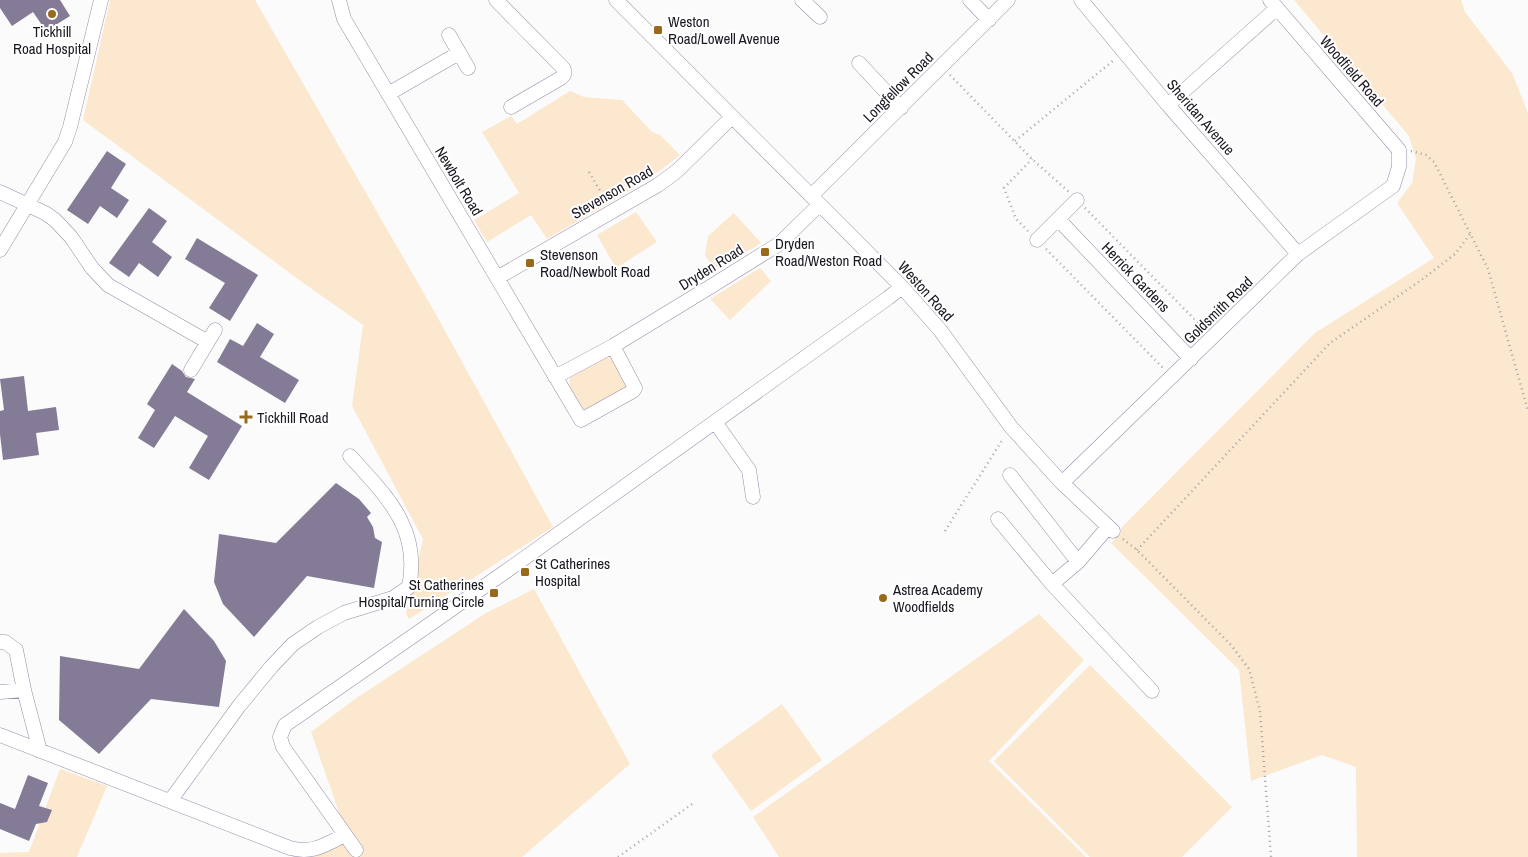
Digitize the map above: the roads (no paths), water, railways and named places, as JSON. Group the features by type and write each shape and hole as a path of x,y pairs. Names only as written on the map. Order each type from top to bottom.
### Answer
{"street":[{"path":"0,250 65,142 101,0"},
{"name":"Newbolt Road","path":"339,0 344,19 555,377"},
{"path":"496,0 564,70 564,75 561,78 511,107"},
{"name":"Weston Road","path":"616,0 902,287 940,330 1011,427 1062,483 1110,529 1078,562"},
{"path":"802,0 820,18"},
{"path":"970,0 989,20"},
{"name":"Longfellow Road","path":"815,201 901,108 1008,0"},
{"name":"Sheridan Avenue","path":"1081,0 1168,105 1298,254"},
{"path":"1168,105 1274,4"},
{"name":"Woodfield Road","path":"1274,4 1399,150 1399,167"},
{"path":"449,35 468,68"},
{"path":"388,94 459,52"},
{"path":"859,63 901,108"},
{"name":"Stevenson Road","path":"497,278 658,185 677,171 732,117"},
{"name":"Goldsmith Road","path":"1062,483 1298,254 1394,186 1399,167"},
{"path":"0,192 44,213 62,227 92,268 108,285 208,342"},
{"path":"1037,240 1077,200"},
{"name":"Dryden Road","path":"555,377 710,288 778,244 815,201"},
{"name":"Herrick Gardens","path":"1058,219 1191,358"},
{"path":"356,850 283,747 280,737 285,725 715,422 902,287"},
{"path":"191,370 215,330"},
{"path":"555,377 578,417 581,420 584,419 635,388 612,346"},
{"path":"715,422 749,470 753,497"},
{"path":"170,802 239,706 293,644 318,627 344,613 393,598 409,587 413,569 410,542 402,523 383,492 350,456"},
{"path":"1010,475 1078,562 1052,584"},
{"path":"998,518 1052,584 1152,691"},
{"path":"0,642 5,642 16,650 40,751"},
{"path":"0,692 24,690"},
{"path":"0,735 290,848 302,851 315,849 345,835"}],"place":[{"name":"Tickhill Road Hospital","path":"52,14"},
{"name":"Weston Road/Lowell Avenue","path":"658,30"},
{"name":"Dryden Road/Weston Road","path":"765,252"},
{"name":"Stevenson Road/Newbolt Road","path":"530,263"},
{"name":"Tickhill Road","path":"246,417"},
{"name":"St Catherines Hospital","path":"525,572"},
{"name":"St Catherines Hospital/Turning Circle","path":"494,593"},
{"name":"Astrea Academy Woodfields","path":"883,598"}]}
